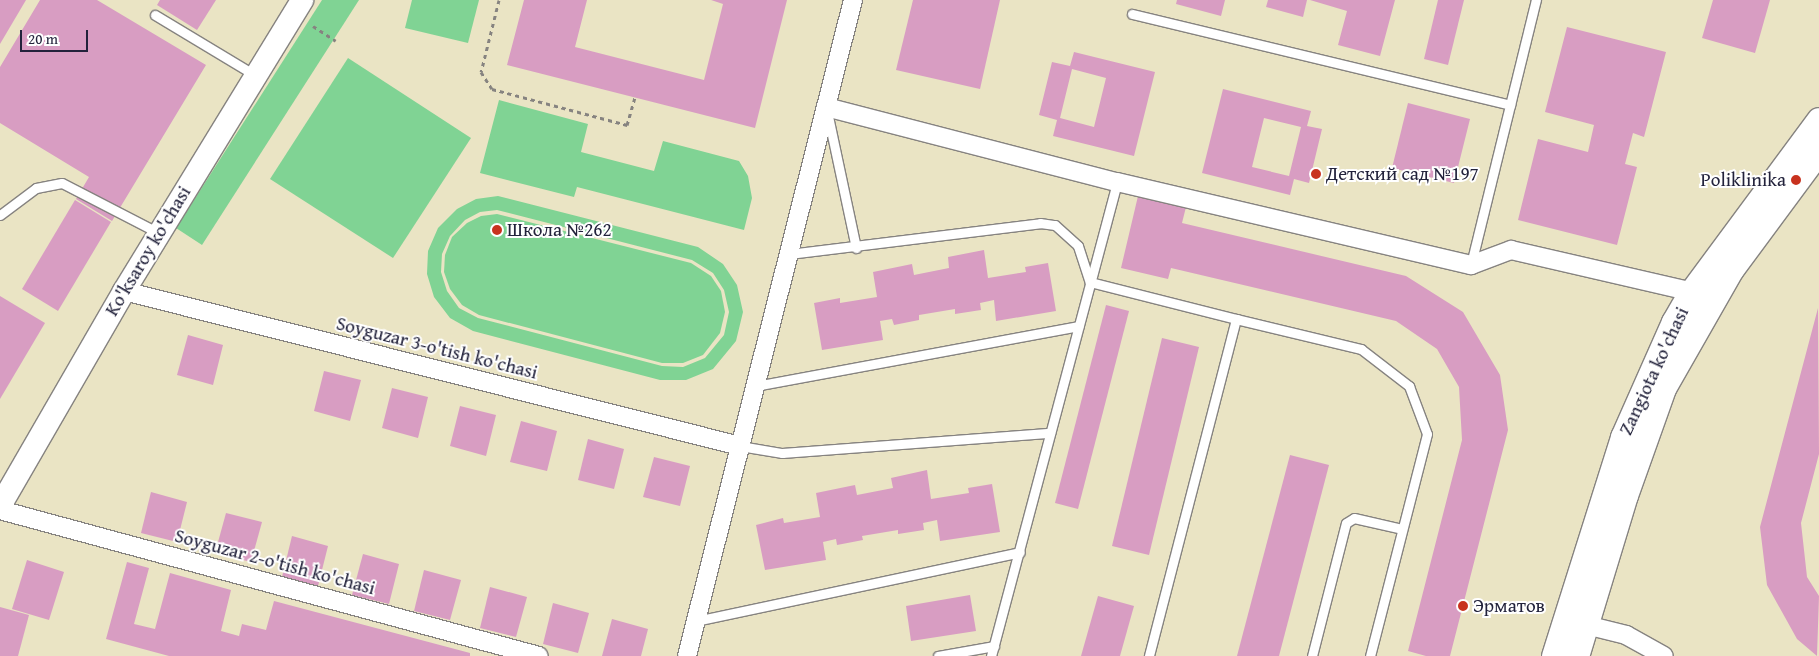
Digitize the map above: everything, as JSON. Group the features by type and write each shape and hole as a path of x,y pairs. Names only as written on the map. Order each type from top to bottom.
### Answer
{"main road":[{"name":"Zangiota ko'chasi","path":"1703,294 1819,120"},
{"name":"Zangiota ko'chasi","path":"1576,656 1575,622 1623,437 1658,353 1819,150"},
{"name":"Zangiota ko'chasi","path":"1554,656 1575,622"}],"street":[{"name":"Ko'ksaroy ko'chasi","path":"0,506 124,291 302,0"},
{"path":"687,656 853,0"},
{"path":"826,107 1117,182 1471,265 1511,250 1703,294"},
{"name":"Soyguzar 3-o'tish ko'chasi","path":"124,291 740,446"},
{"name":"Soyguzar 2-o'tish ko'chasi","path":"0,510 539,656"},
{"path":"1575,622 1626,635 1664,656"}],"lane":[{"path":"1471,265 1536,0"},
{"path":"1132,14 1510,105"},
{"path":"155,15 256,75"},
{"path":"826,107 856,248"},
{"path":"991,656 1117,182"},
{"path":"0,215 36,188 62,183 159,234"},
{"path":"788,254 856,248 1040,223 1056,225 1078,246 1090,282"},
{"path":"1090,282 1361,349 1409,386 1426,434 1370,656"},
{"path":"1149,656 1236,319"},
{"path":"755,386 1078,326"},
{"path":"740,446 782,453 1050,433"},
{"path":"1312,656 1346,523 1354,518 1402,529"},
{"path":"696,621 1020,552"},
{"path":"938,656 994,646"}],"path":[{"path":"499,0 481,72 492,89 627,125 635,97"},
{"path":"310,24 336,41"}],"green space":[{"path":"322,0 359,0 202,245 176,228"},
{"path":"412,0 479,0 468,43 405,28"},
{"path":"348,58 471,138 393,258 270,179"},
{"path":"499,100 588,124 581,152 654,171 663,141 739,161 748,176 752,198 744,230 577,187 574,197 480,173"},
{"path":"498,196 698,247 723,264 737,285 743,312 736,341 713,369 686,380 660,380 473,331 450,318 434,297 427,274 428,251 438,228 457,209 476,199","holes":["497,210 692,260 713,273 724,290 729,312 724,335 705,358 683,367 662,366 478,318 459,308 447,291 441,272 442,254 450,236 465,220 480,212"]},
{"path":"497,214 691,263 711,276 721,291 725,312 720,333 703,355 683,363 662,363 479,315 462,305 450,289 444,272 445,255 452,237 467,223 481,216"}],"building":[{"path":"0,0 26,0 0,44"},
{"path":"40,0 97,0 206,65 112,221 76,199 89,177 0,123 0,67"},
{"path":"160,0 216,0 197,30 157,5"},
{"path":"524,0 587,0 575,47 704,80 723,4 711,0 787,0 755,128 507,65"},
{"path":"913,0 1000,0 980,89 896,70"},
{"path":"1177,0 1225,0 1221,16 1176,4"},
{"path":"1268,0 1307,0 1303,17 1266,7"},
{"path":"1310,0 1395,0 1380,56 1338,45 1347,11"},
{"path":"1438,0 1464,0 1448,65 1424,59"},
{"path":"1713,0 1770,0 1755,53 1702,38"},
{"path":"1567,27 1666,52 1644,137 1633,133 1625,164 1637,167 1617,245 1518,220 1538,139 1588,152 1594,125 1545,112"},
{"path":"1074,52 1155,72 1134,156 1053,136 1057,120 1039,115 1052,62 1070,66","holes":["1072,69 1106,78 1094,127 1060,118"]},
{"path":"1223,89 1311,111 1307,126 1322,129 1309,183 1294,179 1290,195 1202,173","holes":["1264,118 1301,127 1289,176 1252,167"]},
{"path":"1408,103 1470,119 1454,183 1392,168"},
{"path":"1138,196 1186,207 1182,223 1406,276 1463,312 1500,375 1508,430 1450,656 1426,656 1408,651 1462,440 1459,387 1437,349 1396,321 1171,268 1168,279 1121,268"},
{"path":"75,200 111,222 58,311 22,289"},
{"path":"984,250 988,278 1026,272 1025,267 1048,263 1056,311 996,321 994,300 980,303 981,310 955,314 955,309 919,315 919,320 894,325 892,319 880,321 883,340 822,350 814,303 840,298 840,303 877,297 873,272 912,264 914,275 949,268 948,257"},
{"path":"0,296 45,323 0,399"},
{"path":"1106,305 1129,311 1078,509 1055,503"},
{"path":"1818,308 1819,454 1801,523 1807,577 1819,596 1817,656 1797,639 1767,585 1760,527"},
{"path":"188,335 223,345 213,385 177,375"},
{"path":"1162,338 1199,347 1149,555 1112,546"},
{"path":"324,371 361,380 350,421 314,411"},
{"path":"392,388 428,397 418,438 382,428"},
{"path":"460,406 496,415 486,456 450,446"},
{"path":"521,421 557,431 547,471 510,462"},
{"path":"588,439 624,449 614,489 578,480"},
{"path":"1290,455 1329,465 1279,656 1237,656"},
{"path":"654,457 690,466 680,506 643,497"},
{"path":"927,470 931,499 969,493 968,488 992,484 1000,532 940,541 937,520 923,523 924,530 898,534 898,530 862,536 863,540 837,545 836,539 823,542 826,560 765,570 756,525 783,518 784,523 820,517 816,493 855,485 857,495 893,488 891,478"},
{"path":"151,492 187,502 177,542 141,533"},
{"path":"226,513 262,522 251,562 215,553"},
{"path":"292,536 328,546 318,586 282,577"},
{"path":"363,554 399,564 389,604 352,595"},
{"path":"27,560 64,572 49,620 12,609"},
{"path":"127,562 149,568 134,624 155,629 170,573 231,590 221,631 239,636 242,624 266,630 274,601 470,653 470,656 169,656 106,639"},
{"path":"424,570 461,580 450,620 414,611"},
{"path":"490,587 527,597 516,637 480,628"},
{"path":"970,595 976,631 911,641 906,606"},
{"path":"1098,596 1134,606 1120,656 1081,656"},
{"path":"553,603 589,613 578,653 543,644"},
{"path":"0,607 29,615 18,656 0,656"},
{"path":"612,619 648,629 641,656 602,656"}],"place":[{"name":"Детский сад №197","path":"1316,174"},
{"name":"Poliklinika","path":"1796,180"},
{"name":"Школа №262","path":"497,230"},
{"name":"Эрматов","path":"1463,606"}]}
